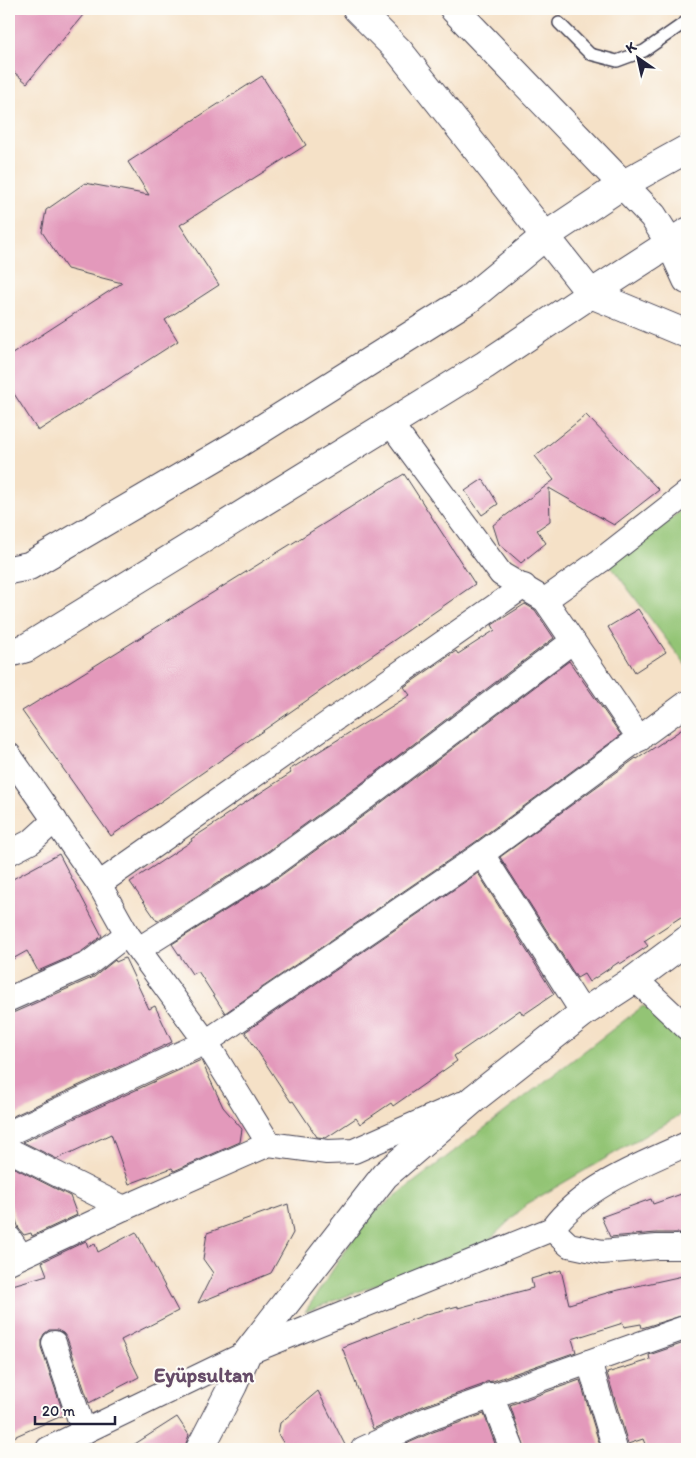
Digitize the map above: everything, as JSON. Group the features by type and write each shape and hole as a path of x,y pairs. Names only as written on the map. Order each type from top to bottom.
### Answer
{"main road":[{"path":"357,9 399,51 544,237 591,294 687,334"},
{"path":"454,9 622,185 678,238 687,280"},
{"path":"9,570 29,566 245,440 469,299 544,237 622,185 687,149"},
{"path":"9,652 26,648 485,365 678,238"},
{"path":"200,1449 247,1353 386,1175 476,1097 583,1013 635,979 687,940"}],"street":[{"path":"390,423 501,574 545,600 640,739"},
{"path":"545,600 600,561 687,493"},
{"path":"99,884 524,586"},
{"path":"9,999 88,964 272,865 374,792 573,641"},
{"path":"9,1133 206,1042 482,854 687,703"},
{"path":"9,755 99,884 133,941 206,1042 269,1144"},
{"path":"9,853 32,841 55,820"},
{"path":"482,854 583,1013"},
{"path":"635,979 687,1028"},
{"path":"13,1252 124,1208 269,1144 327,1152 354,1151 476,1097"},
{"path":"48,1449 247,1353 552,1229 561,1216 614,1178 687,1144"},
{"path":"9,1150 124,1208"},
{"path":"552,1229 569,1245 602,1252 657,1247 687,1247"},
{"path":"371,1448 428,1419 687,1327"},
{"path":"54,1343 84,1432"},
{"path":"589,1362 615,1449"},
{"path":"491,1396 512,1449"}],"lane":[{"path":"559,24 590,54 617,61 644,51 687,21"}],"green space":[{"path":"687,506 687,667 610,565"},
{"path":"643,1006 659,1013 687,1041 687,1111 527,1204 487,1242 305,1312 367,1218"}],"building":[{"path":"9,9 88,9 27,83 9,68"},
{"path":"262,76 306,145 180,225 219,285 165,320 178,341 38,431 9,386 9,356 122,283 67,269 42,232 46,210 85,183 149,195 128,162"},
{"path":"586,415 659,490 614,525 549,488 550,521 537,530 546,543 521,563 499,544 493,525 554,480 535,456"},
{"path":"404,474 475,584 111,836 22,711"},
{"path":"483,479 498,504 482,515 465,491"},
{"path":"525,604 535,610 554,638 358,786 264,854 157,921 130,882 192,841 191,839 223,817 291,773 289,770 410,695 404,687 456,651 458,654 495,630 492,625"},
{"path":"638,609 666,652 635,672 608,627"},
{"path":"569,661 621,735 474,843 225,1013 198,971 192,974 172,944 280,876 374,808"},
{"path":"687,726 687,913 644,941 648,946 620,964 619,962 589,982 584,974 577,978 500,857 636,758"},
{"path":"59,854 102,936 81,952 38,971 27,951 9,961 9,881"},
{"path":"478,873 554,994 523,1015 520,1010 454,1056 457,1061 393,1106 391,1103 360,1124 356,1118 326,1138 317,1137 293,1101 291,1102 245,1032"},
{"path":"125,958 149,1009 155,1006 172,1042 9,1118 9,1013 94,977 115,960 116,962"},
{"path":"201,1060 223,1107 242,1129 240,1142 174,1171 172,1168 129,1184 111,1134 57,1159 23,1142"},
{"path":"9,1165 70,1196 77,1215 32,1236 31,1233 24,1235 19,1229 9,1200"},
{"path":"687,1192 687,1233 656,1233 610,1237 601,1217 651,1199 653,1204"},
{"path":"288,1204 293,1233 271,1273 198,1303 213,1273 203,1259 207,1233"},
{"path":"136,1232 178,1311 121,1340 139,1377 89,1403 67,1338 57,1330 49,1330 41,1340 41,1347 64,1415 9,1439 9,1286 47,1275 42,1262 86,1241 88,1247 95,1244 98,1252"},
{"path":"561,1270 569,1304 610,1292 687,1275 687,1314 642,1328 641,1324 624,1327 623,1323 572,1339 576,1352 486,1382 423,1406 373,1429 342,1347 427,1314 458,1306 458,1308 533,1288 531,1279"},
{"path":"687,1342 687,1449 647,1449 643,1439 628,1444 607,1373 650,1360 649,1355"},
{"path":"580,1380 601,1449 525,1449 510,1405"},
{"path":"318,1391 347,1449 287,1449 278,1434 280,1423"},
{"path":"484,1414 497,1449 395,1449 433,1432"},
{"path":"177,1417 189,1435 184,1449 127,1449"}],"district":[{"name":"Eyüpsultan","path":"204,1375"}]}
